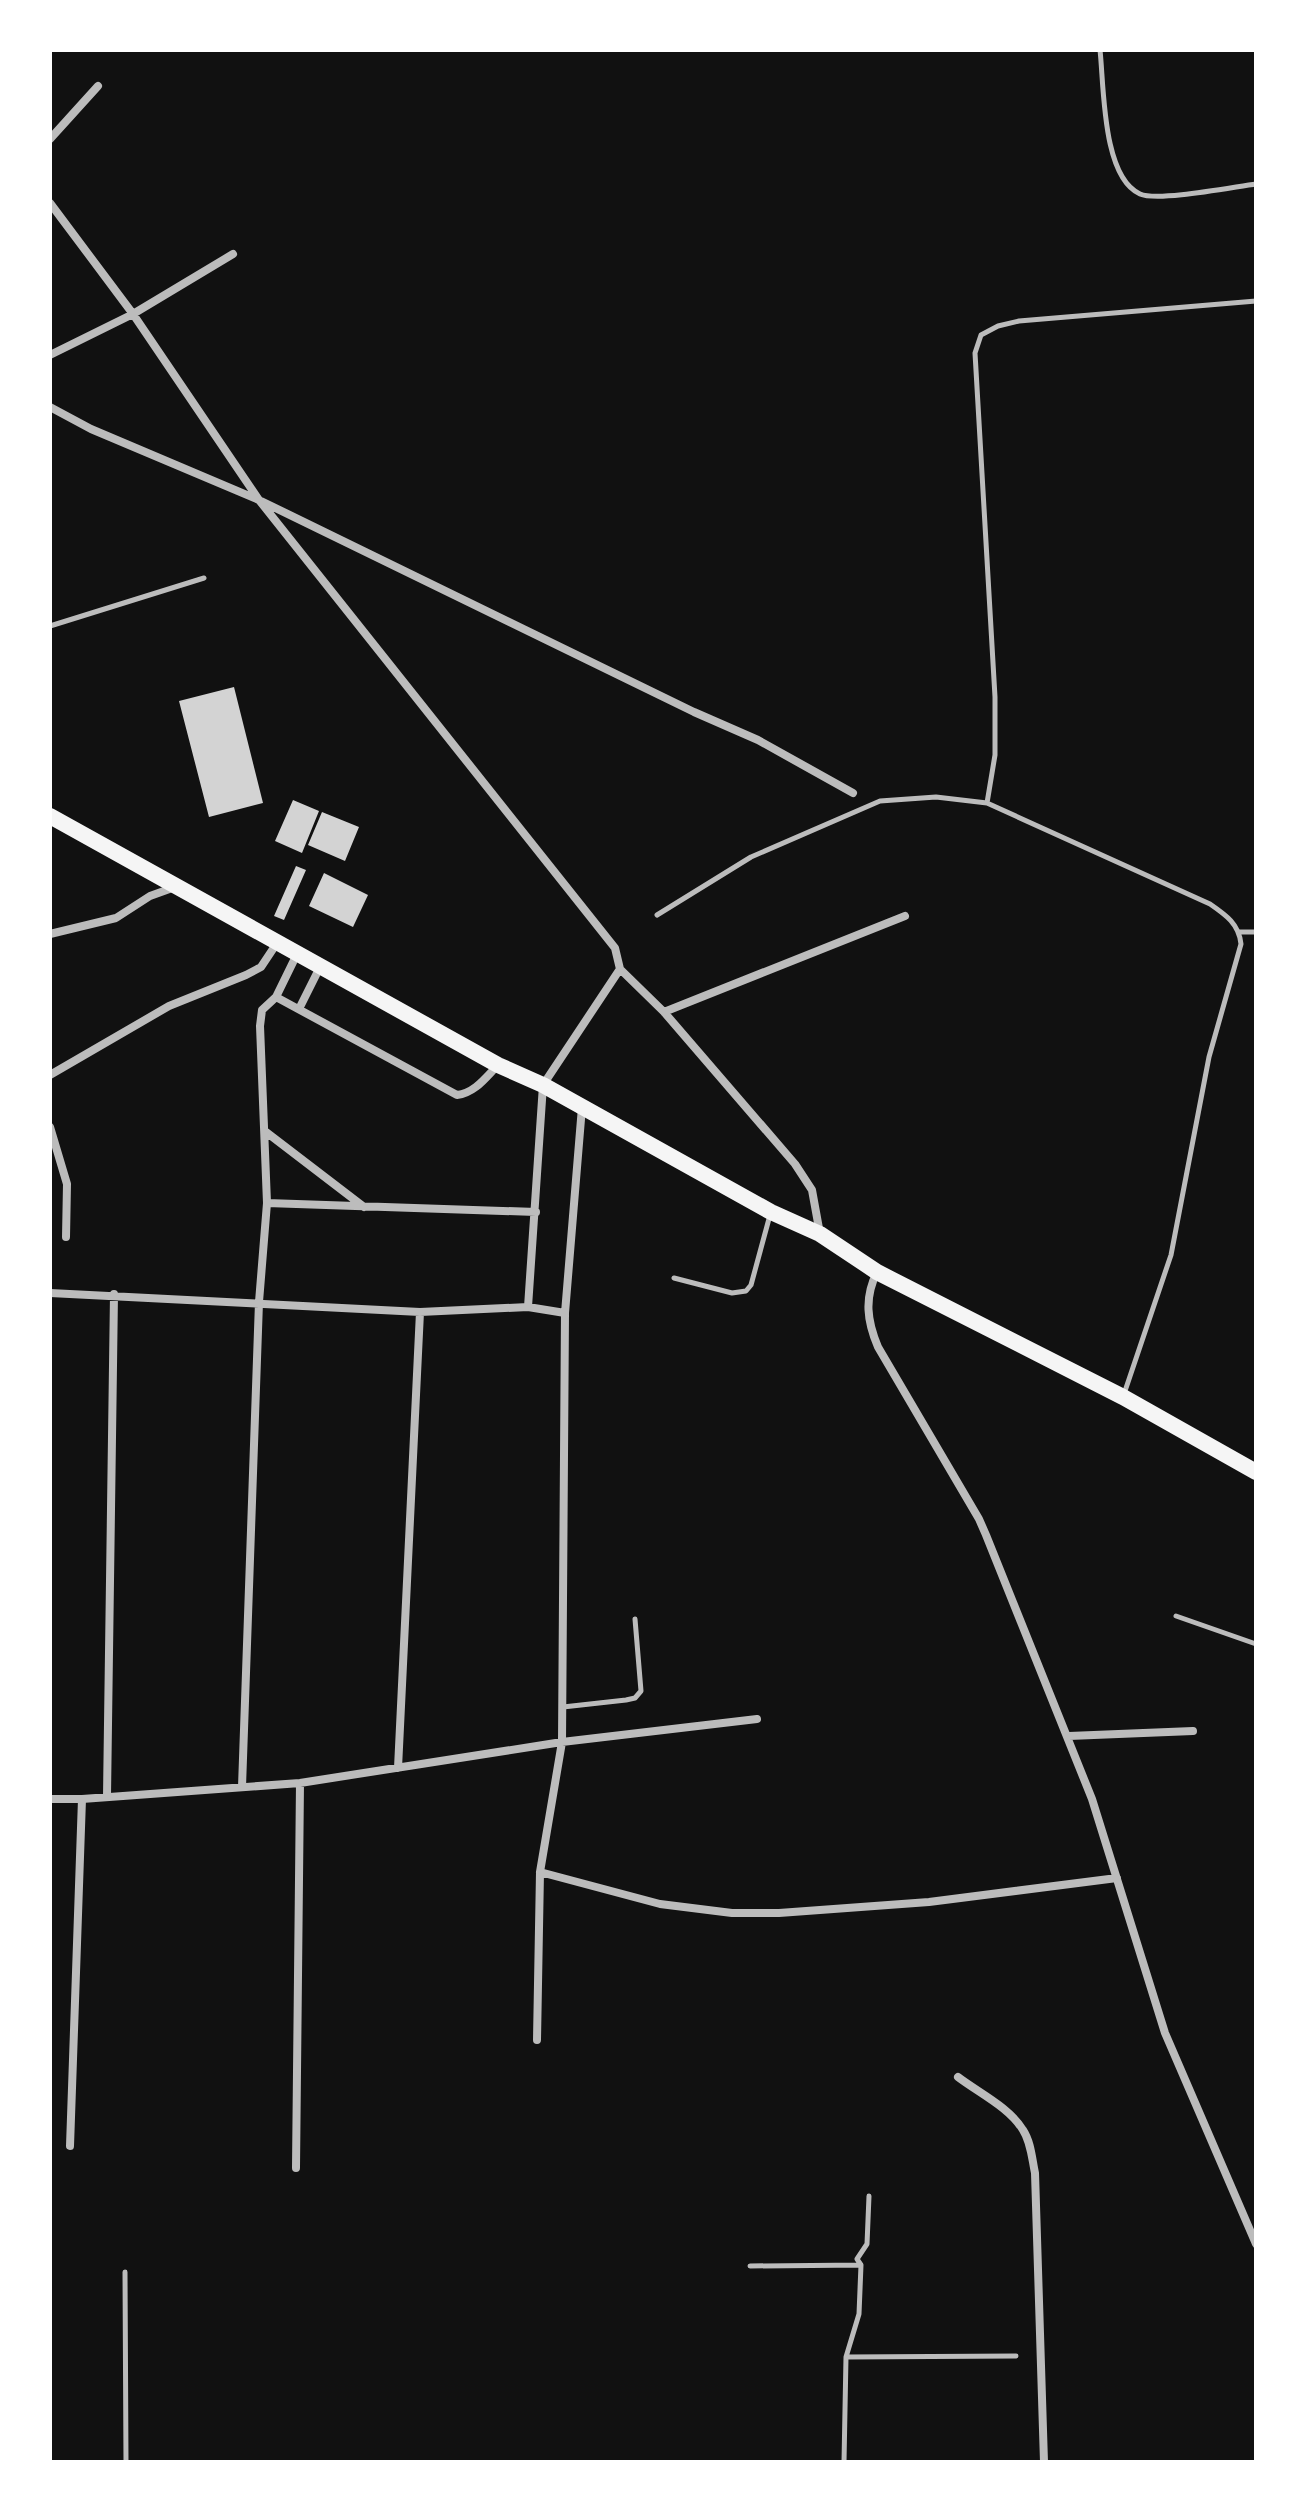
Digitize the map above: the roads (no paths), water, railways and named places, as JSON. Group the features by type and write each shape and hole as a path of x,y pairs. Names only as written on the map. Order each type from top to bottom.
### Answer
{"main road":[{"path":"50,816 498,1065 543,1085 771,1212 820,1234 877,1272 1123,1397 1256,1472"}],"street":[{"path":"50,139 98,86"},
{"path":"50,203 133,314 259,500 615,948 620,969 664,1012 795,1164 812,1190 820,1234"},
{"path":"50,355 133,314 233,254"},
{"path":"50,407 91,429 259,500 694,712 758,740 853,793"},
{"path":"50,934 116,918 150,896 178,886"},
{"path":"664,1012 905,916"},
{"path":"50,1075 169,1006 261,967 279,941"},
{"path":"242,1787 259,1302 267,1203 260,1026 262,1010 276,997 299,952"},
{"path":"299,1009 321,965"},
{"path":"528,1307 543,1085 620,969"},
{"path":"276,997 457,1095 475,1088 498,1065"},
{"path":"537,2040 540,1872 562,1742 565,1313 582,1106"},
{"path":"50,1127 67,1184 66,1237"},
{"path":"266,1132 365,1207"},
{"path":"267,1203 536,1212"},
{"path":"877,1272 870,1287 870,1328 878,1347 979,1519 1069,1736 1165,2033 1256,2244"},
{"path":"50,1293 420,1312 528,1307 565,1313"},
{"path":"107,1796 114,1294"},
{"path":"398,1768 420,1312"},
{"path":"50,1799 300,1783 562,1742 757,1719"},
{"path":"1069,1736 1193,1731"},
{"path":"296,2168 300,1783"},
{"path":"70,2146 82,1799"},
{"path":"540,1872 660,1904 732,1913 779,1913 929,1902 1117,1878"},
{"path":"958,2077 1011,2115 1025,2132 1031,2153 1035,2173 1044,2462"}],"lane":[{"path":"1100,50 1109,139 1116,166 1126,183 1141,195 1163,196 1256,184"},
{"path":"987,803 995,755 995,697 975,353 981,335 998,326 1019,321 1256,301"},
{"path":"50,626 204,578"},
{"path":"657,915 751,857 880,801 936,797 987,803 1210,904 1227,915 1240,932 1241,944 1209,1057 1202,1107 1171,1255 1123,1397"},
{"path":"1240,932 1256,932"},
{"path":"674,1278 732,1293 746,1291 751,1285 771,1212"},
{"path":"1176,1616 1256,1644"},
{"path":"563,1707 626,1700 635,1698 641,1691 635,1619"},
{"path":"844,2462 846,2357 859,2314 861,2265 857,2259 867,2244 869,2196"},
{"path":"750,2266 861,2265"},
{"path":"125,2272 126,2462"},
{"path":"846,2357 1016,2356"}]}
